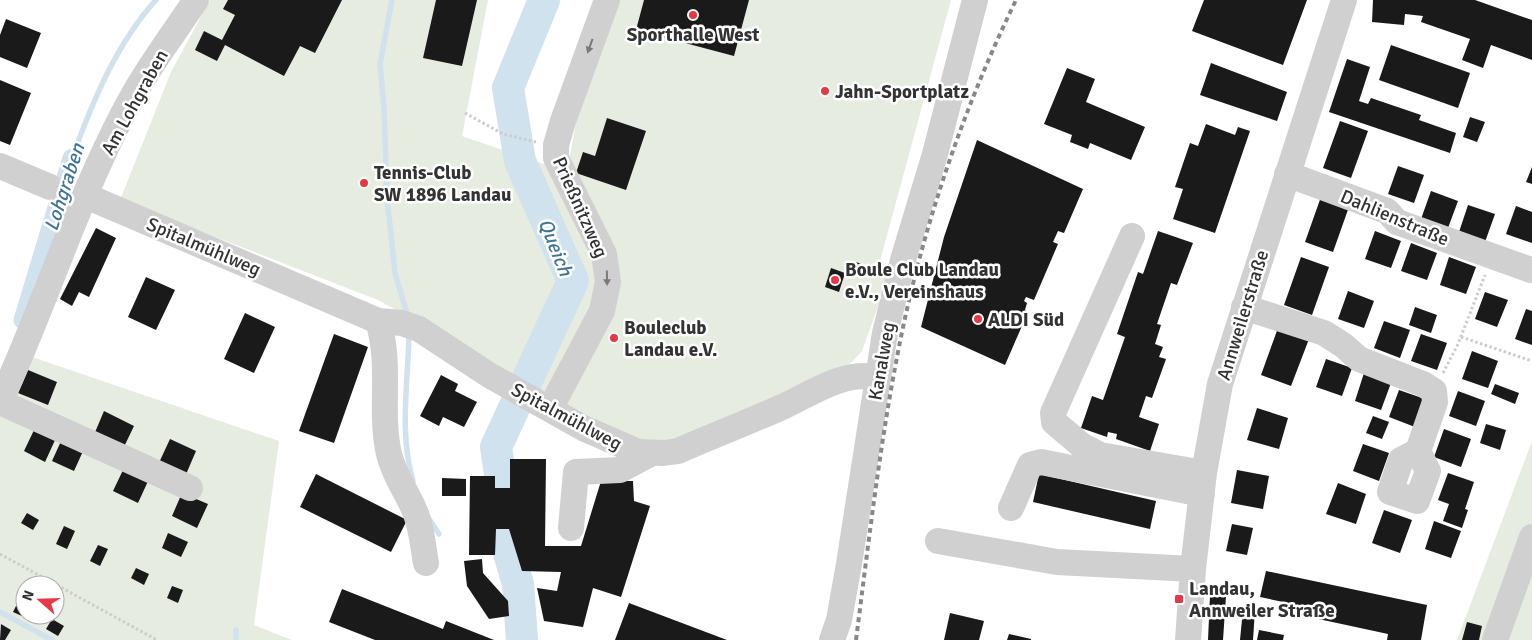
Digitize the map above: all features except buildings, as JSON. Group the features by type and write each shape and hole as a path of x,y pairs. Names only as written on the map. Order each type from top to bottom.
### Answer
{"street":[{"name":"Am Lohgraben","path":"0,402 28,340 60,252 131,99 196,0"},
{"name":"Prießnitzweg","path":"543,406 602,311 606,297 608,282 604,254 556,158 556,145 607,0"},
{"name":"Kanalweg","path":"832,640 839,620 849,564 877,377 902,260 935,154 976,0"},
{"name":"Annweilerstraße","path":"1188,640 1193,569 1203,483 1220,384 1344,0"},
{"path":"0,166 50,187"},
{"name":"Dahlienstraße","path":"1287,174 1387,211 1397,222 1530,270"},
{"name":"Spitalmühlweg","path":"86,196 390,322 431,336 543,406 626,448 652,453 678,450 782,407 838,380 857,375 877,377"},
{"path":"1132,236 1053,413 1054,422 1081,445 1100,455 1203,483"},
{"path":"1244,307 1324,333 1343,345 1359,359 1423,384 1434,391 1435,402 1418,451"},
{"path":"390,322 384,339 387,368 386,434 389,456 394,471 416,514 426,563"},
{"path":"0,402 190,488"},
{"path":"571,528 576,472 620,470 652,453"},
{"path":"1011,508 1030,465 1041,462 1203,483"},
{"path":"1495,640 1532,537"},
{"path":"938,541 1057,562 1193,569"}],"path":[{"path":"465,113 503,134 526,141"},
{"path":"1434,391 1460,337 1492,256"},
{"path":"1460,337 1532,361"},
{"path":"0,554 157,640"}],"shaded area":[{"path":"210,0 488,0 462,136 567,172 581,95 617,0 951,0 880,261 892,267 862,351 851,363 717,430 664,450 632,441 378,300 120,200 171,72"},
{"path":"29,356 279,441 254,625 292,640 0,640 0,412"},
{"path":"1532,441 1532,640 1457,640"}],"waterway":[{"name":"Lohgraben","path":"72,158 106,75 129,36 156,0"},
{"path":"392,0 380,64 384,108 387,197 395,273 408,317"},
{"name":"Queich","path":"502,488 496,447 573,281 520,161 508,88 544,0"},
{"name":"Lohgraben","path":"23,320 72,158"},
{"path":"409,334 405,426 406,445 413,481"},
{"path":"429,519 439,534"},
{"name":"Queich","path":"502,529 518,584 522,640"},
{"path":"0,612 52,640"},
{"path":"236,630 236,640"}],"railway":[{"path":"856,640 883,438 897,358 915,277 951,156 981,77 1016,0"}],"place":[{"name":"Sporthalle West","path":"693,15"},
{"name":"Jahn-Sportplatz","path":"825,91"},
{"name":"Tennis-Club SW 1896 Landau","path":"364,183"},
{"name":"Boule Club Landau e.V., Vereinshaus","path":"835,280"},
{"name":"ALDI Süd","path":"978,319"},
{"name":"Bouleclub Landau e.V.","path":"614,338"},
{"name":"Landau, Annweiler Straße","path":"1179,599"}]}
